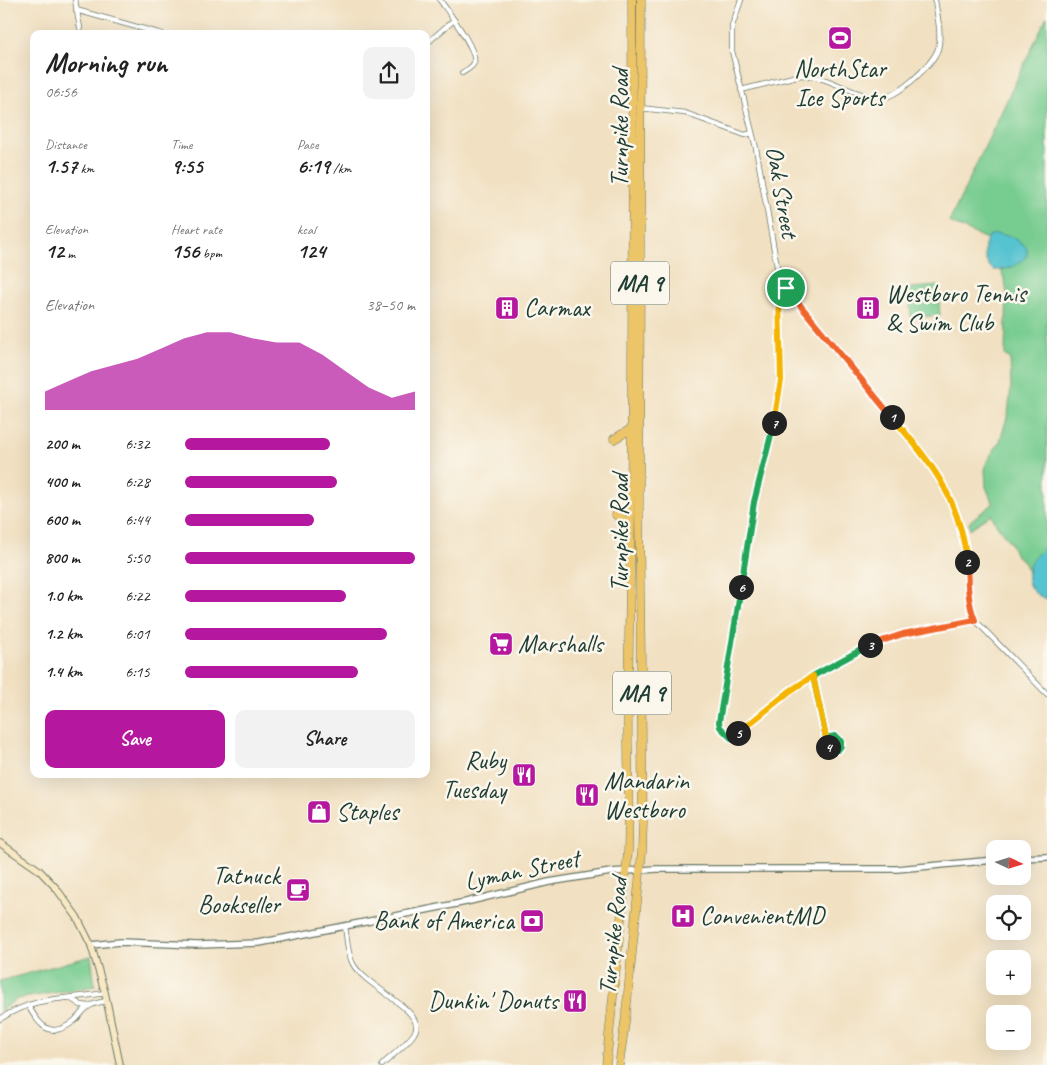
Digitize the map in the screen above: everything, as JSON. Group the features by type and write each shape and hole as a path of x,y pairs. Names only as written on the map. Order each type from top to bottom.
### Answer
{"highway":[{"name":"Turnpike Road","path":"606,1065 626,871 629,814 627,722 631,429 632,0"},
{"name":"Turnpike Road","path":"618,1065 642,852 643,786 639,510 641,0"},
{"path":"614,440 631,429"},
{"path":"616,515 630,523"}],"main road":[{"path":"0,843 39,870 56,888 77,917 91,945 105,993 120,1065"}],"street":[{"path":"75,0 80,28"},
{"path":"440,0 471,48 474,58 472,67 462,73"},
{"name":"Oak Street","path":"741,0 735,14 731,38 763,185 781,282 926,456 940,477 955,511 962,535 970,604 975,620"},
{"path":"741,90 807,76 818,77 872,97 886,98 893,95 905,87 934,58 939,37 935,0"},
{"path":"76,10 148,30"},
{"path":"430,41 454,20"},
{"path":"640,108 685,112 745,135 752,133"},
{"path":"786,288 779,297 782,368 778,405 754,502 732,651 719,722 720,727 731,738 795,687 870,645 889,638 975,620 1047,694"},
{"path":"813,676 826,738"},
{"path":"1031,858 1047,857"},
{"name":"Lyman Street","path":"91,945 121,942 197,945 258,943 485,898 563,879 626,871 897,869 986,861"},
{"path":"345,926 352,964 358,972 372,985 410,1011 416,1020 417,1025 414,1035 382,1065"},
{"path":"0,1019 43,1000 105,993"},
{"path":"70,998 81,1005 89,1006 107,1001"},
{"path":"28,1005 40,1024 54,1030 65,1027 89,1006"}],"green space":[{"path":"1047,16 1047,544 1041,553 1033,558 1028,573 1025,563 1015,554 1011,544 991,514 970,529 969,522 993,504 986,487 985,469 987,461 1000,441 1008,414 1011,387 1010,358 1005,356 1007,292 991,241 949,222"},
{"path":"938,286 940,315 911,318 909,288"},
{"path":"91,956 95,986 17,999 0,1011 0,981"}],"water":[{"path":"995,234 1016,239 1027,248 1027,255 1021,262 1012,267 993,270 985,258 985,245 989,236"},
{"path":"1047,544 1047,599 1035,593 1032,589 1029,584 1028,573 1032,560"}],"place":[{"name":"NorthStar Ice Sports","path":"840,38"},
{"name":"Carmax","path":"507,308"},
{"name":"Westboro Tennis & Swim Club","path":"868,308"},
{"name":"Marshalls","path":"501,644"},
{"name":"Ruby Tuesday","path":"524,775"},
{"name":"Mandarin Westboro","path":"587,795"},
{"name":"Staples","path":"319,812"},
{"name":"Tatnuck Bookseller","path":"298,890"},
{"name":"ConvenientMD","path":"683,916"},
{"name":"Bank of America","path":"532,921"},
{"name":"Dunkin' Donuts","path":"575,1001"}],"route":[{"path":"786,288 779,297 782,368 778,405 754,502 732,651 719,722 720,727 731,738 799,684 813,676 827,745 830,750 836,751 840,747 841,741 840,738 835,736 826,738 813,676 870,645 889,638 975,620 969,597 962,535 955,511 940,477 926,456 786,288"}]}
